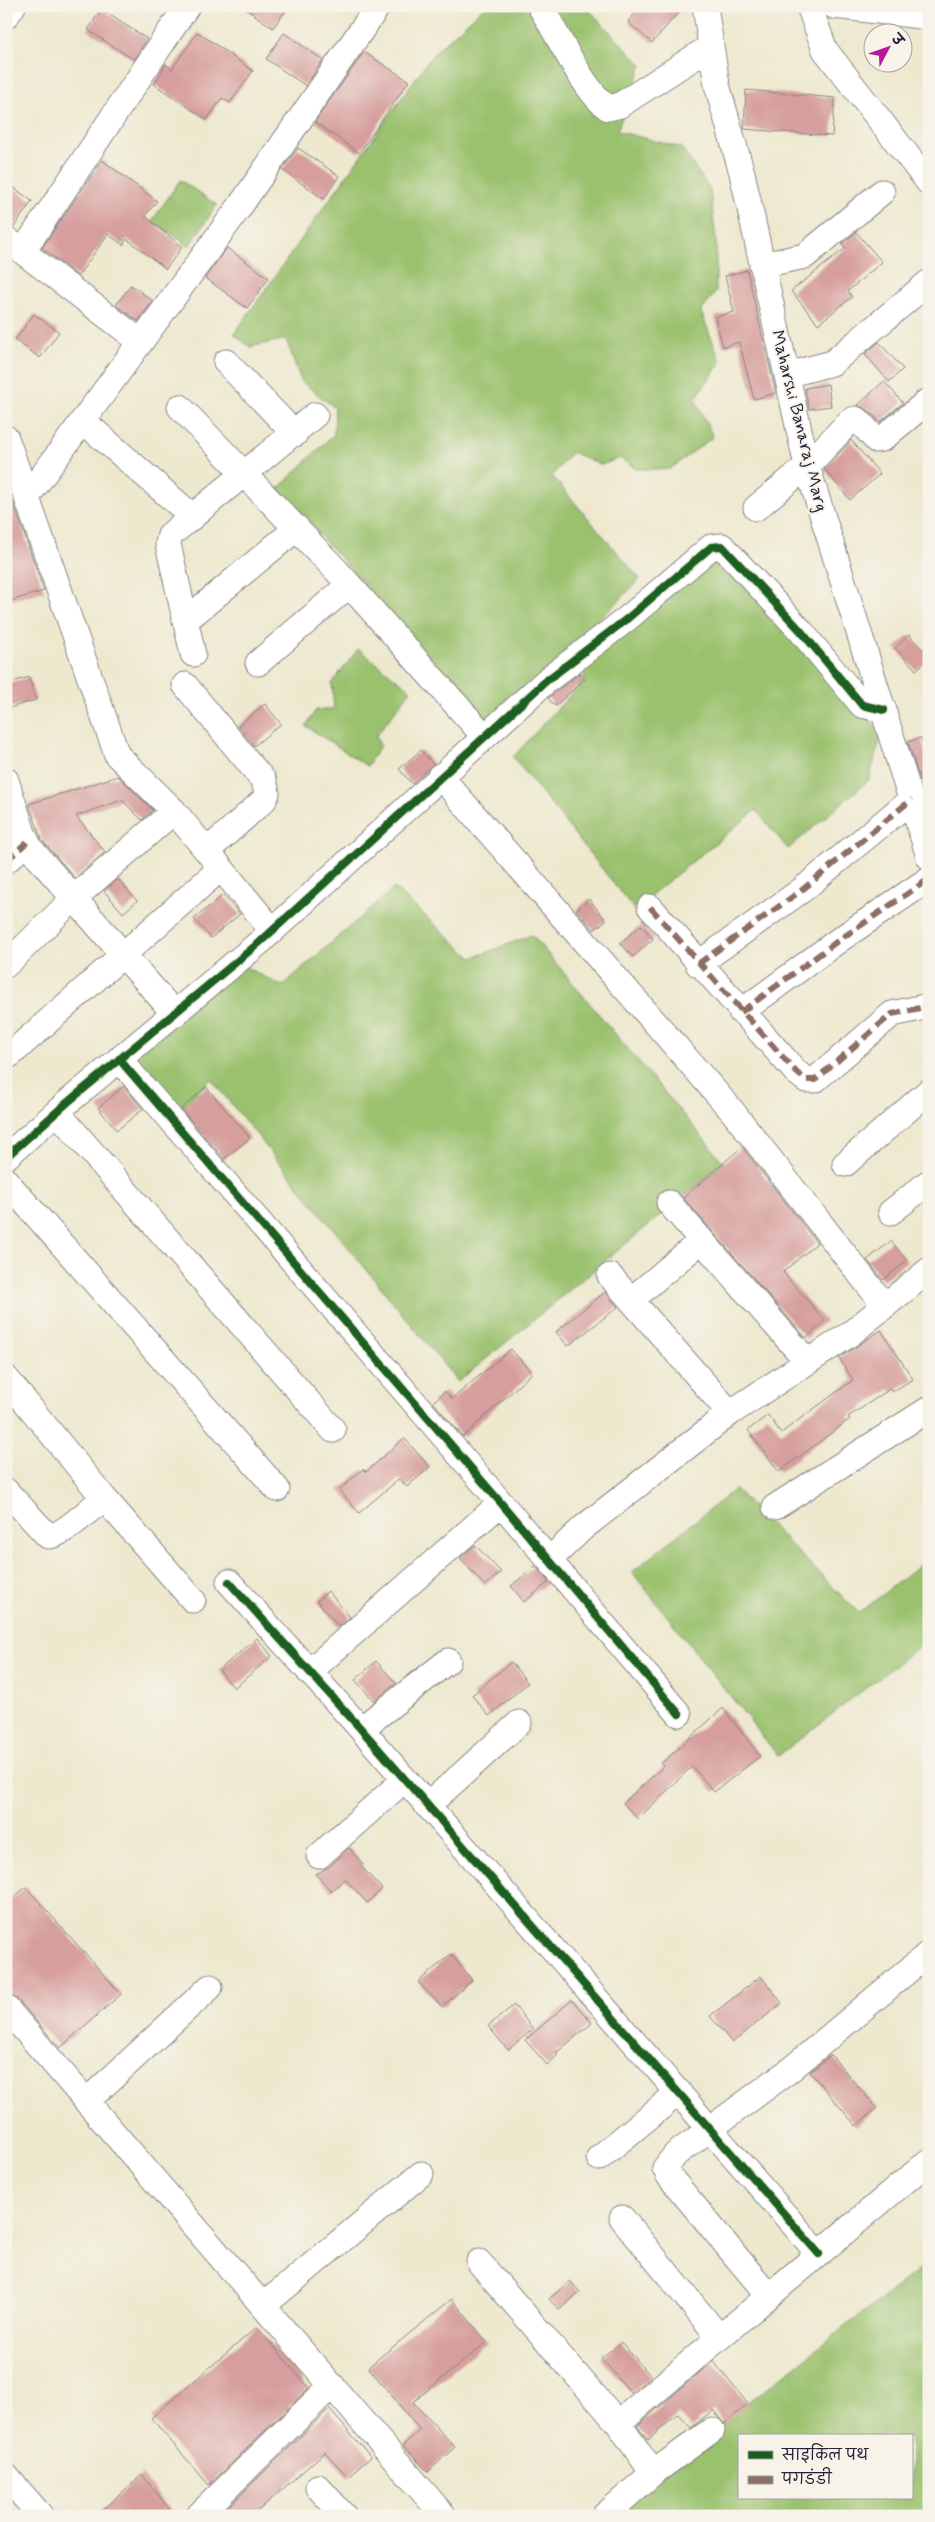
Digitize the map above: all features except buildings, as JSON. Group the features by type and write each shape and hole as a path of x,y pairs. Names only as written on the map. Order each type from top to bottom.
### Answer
{"street":[{"path":"6,16 13,6"},
{"path":"141,342 15,245 187,6"},
{"path":"27,497 238,209 378,6"},
{"path":"540,6 585,80 602,104 608,108 620,106 710,47"},
{"name":"Maharshi Banaraj Marg","path":"705,6 710,47 762,264 807,466 884,710 920,812 929,857"},
{"path":"809,6 825,50 929,182"},
{"path":"834,6 925,13"},
{"path":"762,264 805,256 882,192"},
{"path":"786,375 832,364 929,282"},
{"path":"226,362 295,434"},
{"path":"756,508 807,466 849,422 860,421 876,440 882,439 929,400"},
{"path":"180,407 297,528 484,736"},
{"path":"193,654 168,544 170,535 316,415"},
{"path":"83,421 193,517"},
{"path":"6,438 110,740 117,755 174,812 272,930"},
{"path":"185,621 297,528"},
{"path":"8,1153 175,1014 272,930 484,736 567,664 628,618 711,547 722,546 800,630 862,705 884,710"},
{"path":"258,664 349,585"},
{"path":"10,1055 123,956 214,860 264,800 267,793 264,781 185,685"},
{"path":"440,776 732,1112 885,1306"},
{"path":"6,780 27,842 72,899 175,1014"},
{"path":"6,965 72,899 174,812"},
{"path":"698,964 802,890 920,812"},
{"path":"6,861 27,842"},
{"path":"741,1012 839,940 929,879"},
{"path":"650,907 741,1012 796,1072 806,1080 815,1080 892,1014 929,1006"},
{"path":"119,1059 501,1503 679,1714"},
{"path":"845,1164 929,1091"},
{"path":"57,1112 333,1430"},
{"path":"6,1181 277,1489"},
{"path":"891,1212 929,1182"},
{"path":"669,1203 807,1361"},
{"path":"631,1300 701,1241"},
{"path":"549,1560 584,1528 730,1413 850,1334 929,1270"},
{"path":"610,1276 730,1413"},
{"path":"6,1378 104,1498 192,1600"},
{"path":"775,1507 929,1409"},
{"path":"6,1491 48,1536 61,1532 104,1498"},
{"path":"309,1672 501,1503"},
{"path":"229,1582 361,1729 711,2128 818,2254"},
{"path":"361,1729 448,1661"},
{"path":"427,1806 519,1723"},
{"path":"319,1856 404,1780"},
{"path":"769,2296 669,2176 666,2168 676,2154 790,2070 929,1952"},
{"path":"87,2101 210,1987"},
{"path":"6,2008 444,2516"},
{"path":"599,2158 679,2092"},
{"path":"618,2423 929,2161"},
{"path":"264,2305 421,2174"},
{"path":"622,2218 719,2337"},
{"path":"479,2262 618,2423 653,2473"},
{"path":"198,2516 332,2385"},
{"path":"604,2516 653,2473 712,2430"},
{"path":"6,2476 41,2516"},
{"path":"318,2487 344,2516"}],"green space":[{"path":"485,6 585,6 642,65 617,131 682,148 710,190 716,240 716,291 701,312 721,362 695,399 713,437 670,469 636,469 620,458 601,465 572,452 552,476 640,579 494,727 278,489 334,434 335,408 301,381 286,339 250,347 234,334 433,54"},
{"path":"180,180 217,205 189,246 152,221"},
{"path":"718,547 882,733 869,780 788,849 756,810 634,909 513,757 585,679 581,646"},
{"path":"358,649 411,690 376,736 380,746 367,766 306,726 316,710 334,709 332,683"},
{"path":"394,888 472,958 532,935 724,1163 458,1382 211,1079 176,1114 130,1050 235,962 282,986"},
{"path":"735,1489 859,1613 929,1558 929,1639 778,1756 632,1572"},
{"path":"929,2262 929,2516 599,2516 655,2475"}],"marked path":[{"path":"698,964 802,890 912,799"},
{"path":"6,861 27,842"},
{"path":"741,1012 839,940 929,879"},
{"path":"650,907 796,1072 806,1080 815,1080 892,1014 929,1006"}],"cycle path":[{"path":"6,1157 68,1102 260,942 546,681 628,618 711,547 722,546 800,630 862,705 884,710"},
{"path":"119,1059 501,1503 679,1714"},
{"path":"229,1582 361,1729 819,2254"}]}
